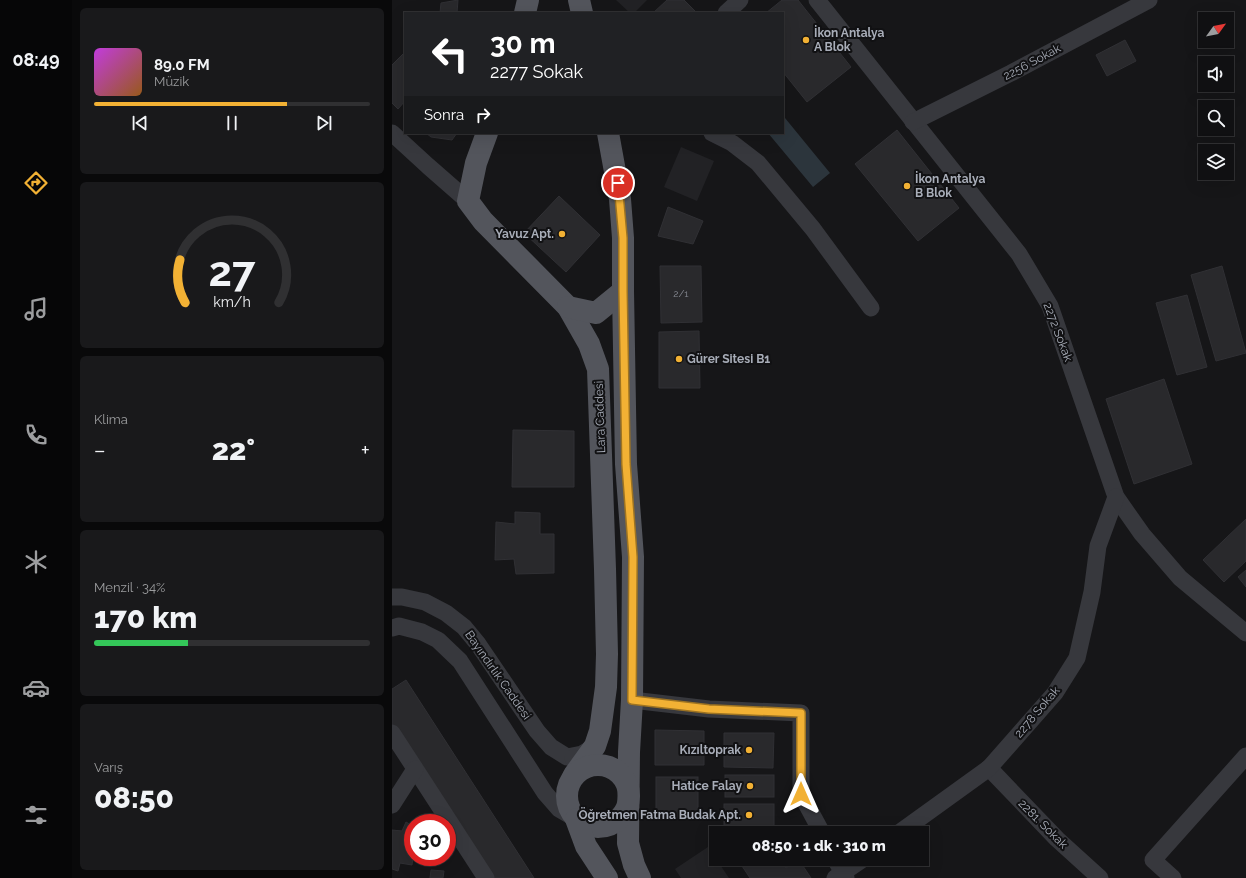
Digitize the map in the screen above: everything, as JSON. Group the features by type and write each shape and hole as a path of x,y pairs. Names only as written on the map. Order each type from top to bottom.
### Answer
{"main road":[{"path":"525,12 528,0"},
{"path":"580,0 582,12"},
{"path":"468,201 476,163 487,134"},
{"path":"608,134 620,199 623,238 626,464 633,557 632,700 629,752 628,843 640,878"},
{"name":"Lara Caddesi","path":"468,201 483,221 568,307 589,344 598,369 607,654 606,687 600,731 585,761"},
{"path":"568,307 596,314 623,291"},
{"path":"567,814 585,825 595,828 606,827 615,823 623,815 628,806 629,795 627,784 621,775 612,768 585,761 568,786 566,798 569,809 567,814 607,878"}],"street":[{"path":"727,12 740,0"},
{"name":"2272 Sokak","path":"816,0 1019,254 1050,306 1116,497 1142,534 1180,578 1246,633"},
{"name":"2256 Sokak","path":"913,122 1011,73 1149,0"},
{"name":"Lara Caddesi","path":"392,133 468,201"},
{"path":"714,134 732,143 758,163 813,229 871,308"},
{"path":"449,184 476,163"},
{"name":"2278 Sokak","path":"909,826 989,768 1055,693 1077,658 1092,592 1098,546 1116,497"},
{"name":"Bayındırlık Caddesi","path":"392,597 402,597 425,602 446,613 464,627 478,644 537,731 551,747 585,761"},
{"name":"Bayındırlık Caddesi","path":"392,628 399,626 422,632 438,640 460,661 545,793 567,814"},
{"path":"632,700 709,709 801,713 801,794 818,826"},
{"path":"392,733 486,878"},
{"path":"1173,878 1153,860 1246,756"},
{"name":"2281. Sokak","path":"989,768 1057,839 1100,878"},
{"path":"392,805 415,769"},
{"path":"840,872 851,866"}],"shaded area":[{"path":"616,0 647,0 635,12 629,12"},
{"path":"784,118 830,173 813,187 769,134 784,134"},
{"path":"681,147 714,161 697,201 664,187"},
{"path":"708,847 709,866 721,866 729,878 681,878 675,869"}],"building":[{"path":"458,0 457,12 440,12 441,3"},
{"path":"667,0 684,0 696,12 654,12"},
{"name":"İkon Antalya A Blok","path":"782,0 798,0 851,67 807,102 784,73 784,12 767,12"},
{"path":"1125,40 1136,61 1107,76 1096,55"},
{"path":"404,53 404,102 398,109 392,103 392,65"},
{"name":"İkon Antalya B Blok","path":"897,130 959,208 918,241 855,164"},
{"path":"427,134 456,134 452,140 431,137"},
{"name":"Yavuz Apt.","path":"559,196 600,235 566,272 524,233"},
{"path":"668,207 703,221 693,244 658,236"},
{"path":"660,266 701,266 702,322 661,323"},
{"path":"1222,266 1246,353 1216,361 1191,275"},
{"path":"1187,295 1207,367 1177,375 1156,303"},
{"name":"Gürer Sitesi B1","path":"699,331 700,388 659,388 659,332"},
{"path":"1164,379 1192,464 1134,484 1106,399"},
{"path":"513,430 574,431 574,487 512,487"},
{"path":"515,512 540,513 540,534 554,534 554,573 516,574 514,559 495,560 496,522 515,524"},
{"path":"1246,519 1246,561 1224,582 1203,560"},
{"path":"1246,570 1246,587 1238,577"},
{"path":"406,680 534,878 490,878 456,825 456,814 449,814 392,725 392,689"},
{"name":"Kızıltoprak","path":"655,730 704,731 704,765 655,765"},
{"name":"Kızıltoprak","path":"724,733 774,733 773,768 724,767"},
{"name":"Hatice Falay","path":"725,775 774,775 774,797 725,797"},
{"path":"656,777 698,777 698,818 656,818"},
{"name":"Öğretmen Fatma Budak Apt.","path":"724,804 774,804 774,826 724,826"},
{"path":"404,826 404,864 400,863 398,871 392,869 392,830 402,831"},
{"path":"742,866 785,866 786,868 789,866 803,866 811,878 750,878"},
{"path":"431,870 444,871 443,878 430,878"}],"place":[{"name":"İkon Antalya A Blok","path":"806,40"},
{"name":"İkon Antalya B Blok","path":"907,186"},
{"name":"Yavuz Apt.","path":"562,234"},
{"name":"Gürer Sitesi B1","path":"679,359"},
{"name":"Kızıltoprak","path":"749,750"},
{"name":"Hatice Falay","path":"750,786"},
{"name":"Öğretmen Fatma Budak Apt.","path":"749,815"}],"route":[{"path":"618,183 623,238 626,464 633,557 632,700 645,703 709,709 801,713 801,794"}]}
